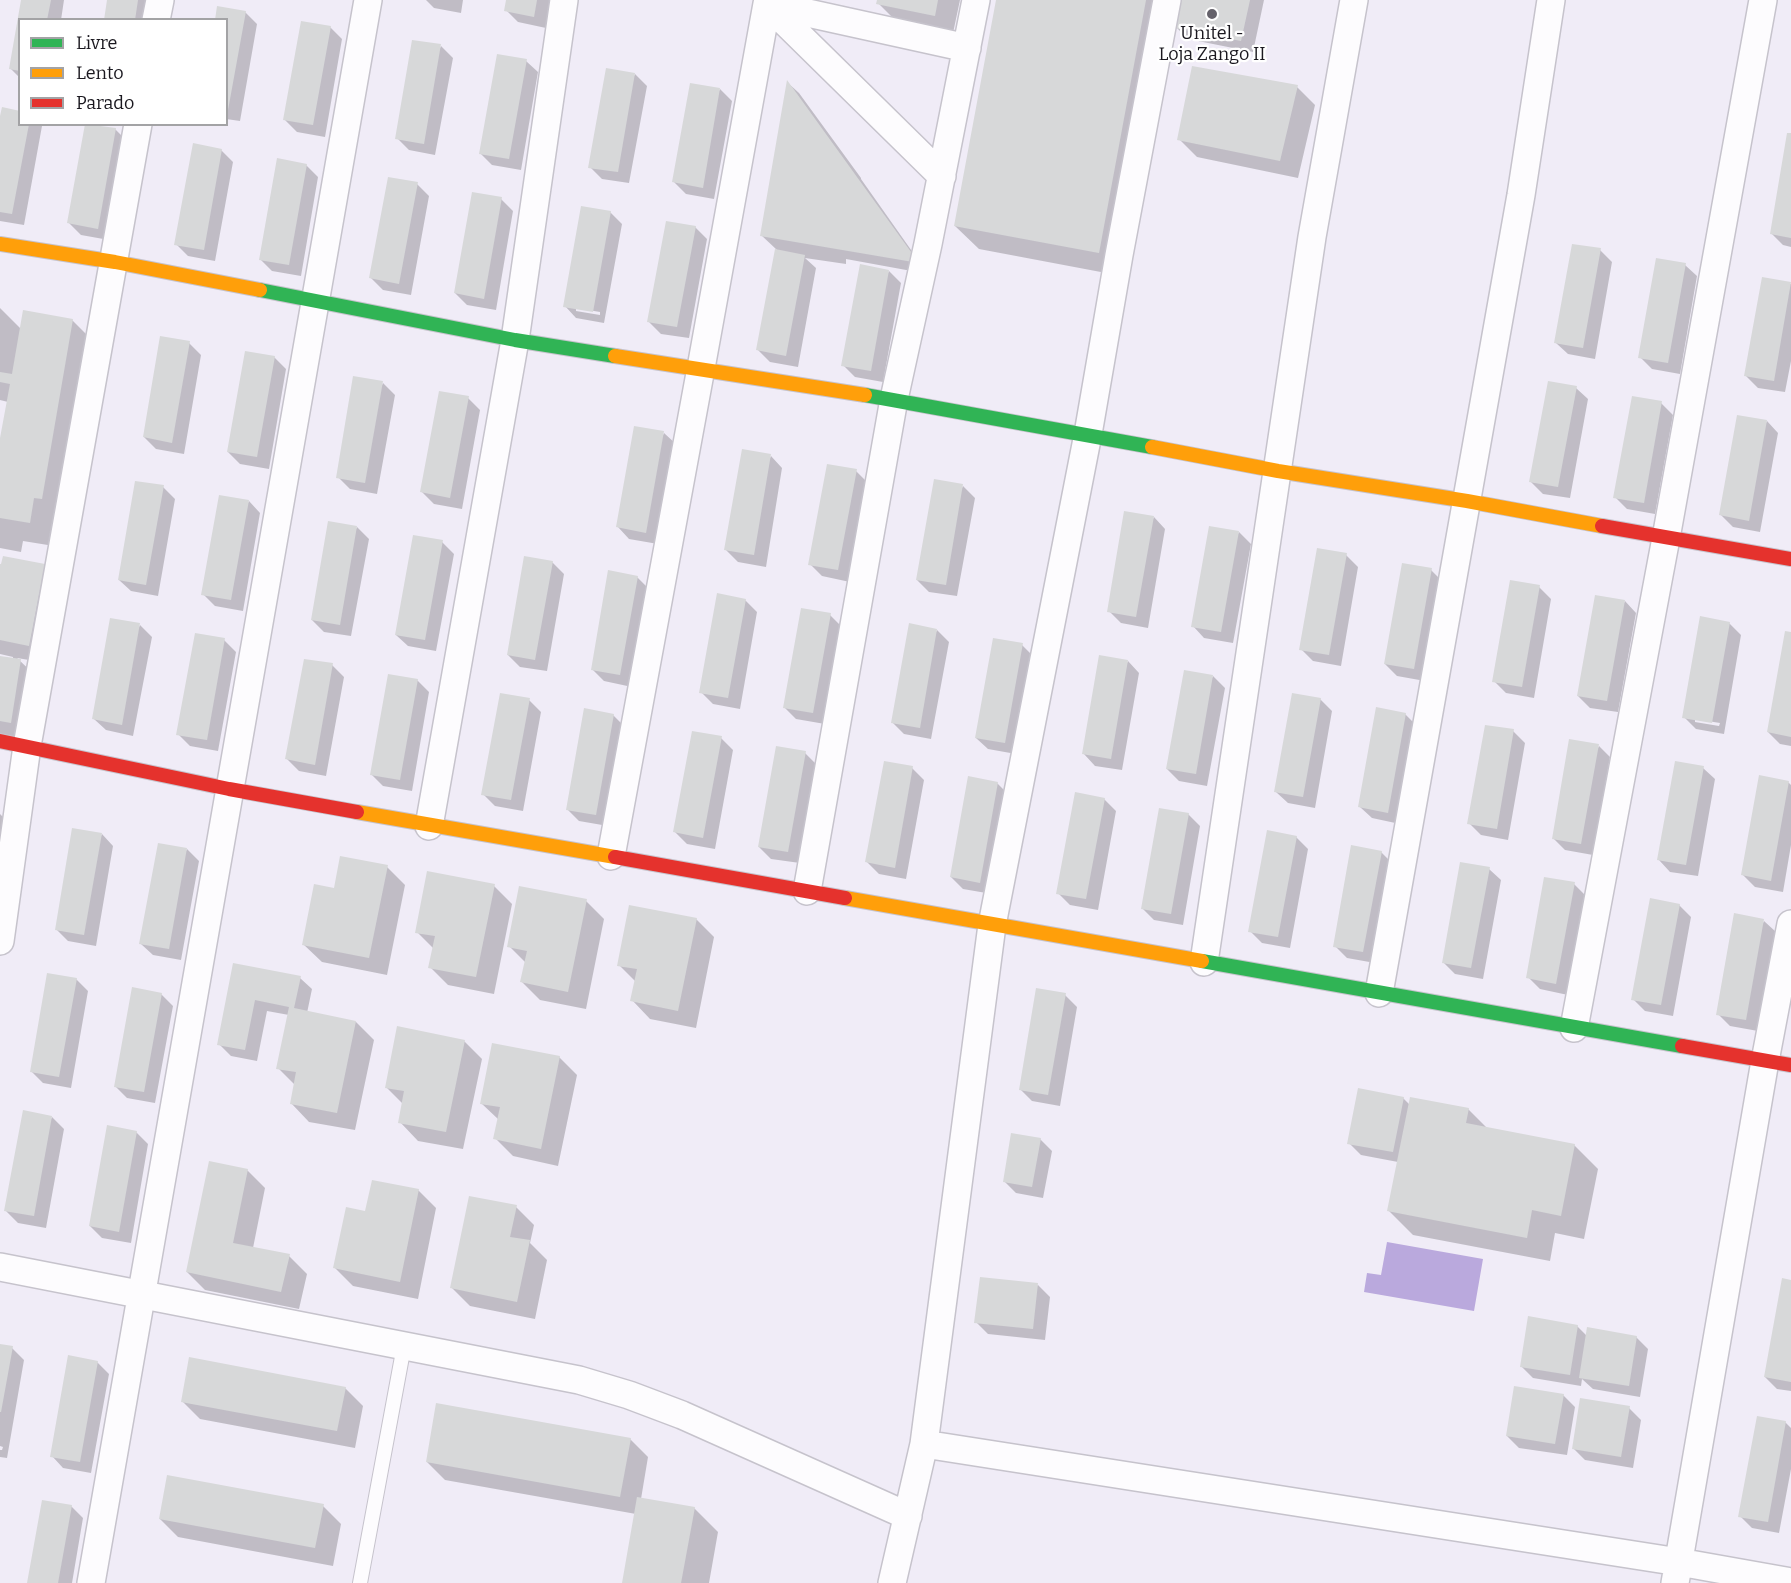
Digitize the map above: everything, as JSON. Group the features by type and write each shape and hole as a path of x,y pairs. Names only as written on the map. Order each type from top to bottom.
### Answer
{"street":[{"path":"156,18 160,0"},
{"path":"91,1583 368,0"},
{"path":"429,826 515,340 564,0"},
{"path":"807,891 894,399 942,176 976,0"},
{"path":"892,1583 924,1444 992,925 1088,434 1167,0"},
{"path":"1204,962 1312,237 1354,0"},
{"path":"1379,993 1521,195 1551,0"},
{"path":"1574,1028 1666,538 1763,0"},
{"path":"766,2 967,48"},
{"path":"766,2 942,176"},
{"path":"611,856 766,2"},
{"path":"0,941 27,746 138,126"},
{"path":"0,244 115,262 515,340 894,399 1278,471 1467,501 1791,559"},
{"path":"0,741 229,789 429,826 611,856 1778,1063"},
{"path":"1677,1572 1778,1063 1791,924"},
{"path":"0,1267 579,1380 629,1395 682,1415 908,1516"},
{"path":"924,1444 1677,1572 1791,1582"}],"lane":[{"path":"360,1583 404,1346"}],"shaded area":[{"path":"1387,1242 1483,1259 1474,1311 1364,1292 1367,1273 1381,1275"}],"building":[{"path":"21,0 51,0 47,18 18,18 18,71 9,69"},
{"path":"107,0 138,0 135,18 104,18"},
{"path":"506,0 537,0 534,17 504,11"},
{"path":"877,0 938,0 935,16 876,4"},
{"path":"996,0 1146,0 1099,253 954,226"},
{"name":"Unitel - Loja Zango II","path":"1180,0 1250,0 1241,41 1175,28"},
{"path":"217,6 246,11 228,110 228,18 215,18"},
{"path":"301,21 331,26 313,125 283,120"},
{"path":"412,40 441,44 424,144 395,139"},
{"path":"497,54 527,59 509,159 479,154"},
{"path":"1192,66 1298,85 1280,161 1177,140"},
{"path":"606,68 635,73 618,172 588,168"},
{"path":"787,80 919,263 760,236"},
{"path":"690,83 720,88 703,188 672,182"},
{"path":"2,107 18,111 18,126 29,126 12,214 0,212 0,116"},
{"path":"85,126 116,128 98,229 67,223"},
{"path":"1787,133 1791,133 1791,238 1770,234"},
{"path":"193,143 222,149 204,250 174,245"},
{"path":"277,158 307,164 289,265 259,260"},
{"path":"388,177 418,182 399,284 369,278"},
{"path":"472,192 502,197 484,299 454,293"},
{"path":"581,206 611,211 593,312 563,307"},
{"path":"666,221 696,226 677,327 647,322"},
{"path":"1572,244 1601,248 1583,348 1554,343"},
{"path":"775,249 805,255 786,356 756,350"},
{"path":"1656,258 1686,263 1668,363 1638,358"},
{"path":"860,264 889,270 871,371 841,366"},
{"path":"1762,277 1791,282 1774,381 1744,376"},
{"path":"23,310 73,319 42,499 34,498 30,523 0,518 0,438 10,384 0,382 0,372 12,374"},
{"path":"160,336 190,341 172,443 143,437"},
{"path":"245,351 275,356 257,457 227,452"},
{"path":"353,376 383,381 365,483 336,478"},
{"path":"1548,381 1577,386 1558,487 1529,482"},
{"path":"439,391 469,396 450,498 420,492"},
{"path":"1632,396 1662,401 1644,503 1613,498"},
{"path":"1737,415 1767,420 1749,521 1719,515"},
{"path":"634,426 664,431 646,533 616,527"},
{"path":"742,449 771,454 754,555 724,550"},
{"path":"827,464 857,469 838,570 808,565"},
{"path":"934,479 963,484 946,585 916,580"},
{"path":"135,481 164,485 146,585 118,580"},
{"path":"219,495 249,500 231,600 201,595"},
{"path":"1124,511 1154,516 1136,617 1107,612"},
{"path":"328,521 357,526 340,625 311,620"},
{"path":"1209,526 1239,531 1221,632 1191,627"},
{"path":"413,535 443,540 425,640 395,635"},
{"path":"1317,548 1347,553 1329,655 1299,650"},
{"path":"3,556 45,564 29,646 0,640 0,564"},
{"path":"524,556 553,561 535,660 507,655"},
{"path":"1402,563 1432,568 1414,669 1384,664"},
{"path":"608,570 638,576 620,675 591,670"},
{"path":"1510,580 1540,585 1522,687 1492,682"},
{"path":"717,593 746,599 728,698 699,693"},
{"path":"1595,595 1625,600 1607,701 1577,696"},
{"path":"801,608 831,613 813,713 783,708"},
{"path":"1700,616 1730,622 1712,723 1682,718"},
{"path":"110,618 140,623 122,725 92,719"},
{"path":"909,623 937,629 920,728 891,723"},
{"path":"1785,631 1791,632 1791,737 1767,732"},
{"path":"195,633 225,638 207,740 176,735"},
{"path":"993,638 1023,643 1005,743 975,738"},
{"path":"1099,655 1128,660 1111,759 1082,754"},
{"path":"0,656 21,659 11,723 0,721"},
{"path":"304,659 333,663 315,765 285,759"},
{"path":"1184,670 1213,675 1196,774 1166,769"},
{"path":"388,674 418,679 400,780 370,775"},
{"path":"500,693 530,698 511,800 481,795"},
{"path":"1292,693 1321,698 1303,797 1274,792"},
{"path":"1376,707 1406,713 1388,813 1358,807"},
{"path":"584,708 614,714 596,815 566,810"},
{"path":"1485,725 1514,729 1497,829 1467,824"},
{"path":"692,731 722,736 703,838 673,832"},
{"path":"1569,739 1599,744 1581,844 1552,839"},
{"path":"776,746 806,751 788,852 758,847"},
{"path":"884,761 913,766 895,868 865,862"},
{"path":"1675,761 1704,766 1686,865 1657,860"},
{"path":"1759,775 1789,781 1771,881 1741,875"},
{"path":"968,776 998,782 980,883 950,877"},
{"path":"1075,792 1105,798 1086,899 1056,894"},
{"path":"1159,808 1189,813 1171,914 1141,909"},
{"path":"72,828 102,833 84,935 55,930"},
{"path":"1267,830 1297,836 1278,937 1248,932"},
{"path":"158,843 187,848 169,949 139,944"},
{"path":"1351,845 1382,851 1363,952 1333,947"},
{"path":"340,856 388,865 369,958 302,945 314,884 334,888"},
{"path":"1460,862 1490,867 1471,968 1442,963"},
{"path":"427,871 495,884 476,977 428,968 435,936 415,933"},
{"path":"1544,877 1575,882 1556,984 1526,978"},
{"path":"519,886 587,899 568,992 520,982 527,951 507,947"},
{"path":"1650,898 1680,904 1661,1005 1631,1000"},
{"path":"629,905 697,918 678,1011 630,1001 637,969 617,966"},
{"path":"1734,913 1764,919 1746,1020 1716,1015"},
{"path":"233,963 301,976 294,1008 356,1021 337,1113 290,1104 296,1072 276,1069 289,1007 255,1000 245,1050 217,1045"},
{"path":"47,973 77,978 59,1077 30,1072"},
{"path":"132,987 162,993 144,1092 114,1087"},
{"path":"1036,988 1066,993 1048,1095 1019,1090"},
{"path":"397,1026 465,1040 446,1132 398,1123 404,1091 385,1088"},
{"path":"492,1043 560,1056 541,1149 493,1139 500,1107 480,1104"},
{"path":"1358,1088 1404,1097 1393,1152 1347,1144"},
{"path":"1410,1097 1469,1108 1466,1123 1575,1144 1561,1216 1532,1210 1527,1238 1387,1211"},
{"path":"23,1110 52,1116 34,1216 4,1211"},
{"path":"107,1125 137,1131 119,1232 89,1226"},
{"path":"1011,1133 1041,1138 1032,1187 1003,1182"},
{"path":"209,1161 248,1169 233,1243 290,1254 281,1292 186,1272"},
{"path":"372,1180 419,1189 400,1282 333,1268 346,1207 365,1211"},
{"path":"469,1196 517,1205 510,1237 530,1240 517,1302 450,1288"},
{"path":"980,1277 1038,1283 1033,1329 974,1323"},
{"path":"1782,1278 1791,1280 1791,1382 1764,1377"},
{"path":"1528,1316 1578,1325 1570,1375 1520,1367"},
{"path":"1587,1327 1637,1336 1629,1386 1579,1378"},
{"path":"0,1344 13,1346 1,1412 0,1412"},
{"path":"68,1355 98,1361 80,1462 50,1457"},
{"path":"189,1357 346,1387 337,1431 181,1402"},
{"path":"1514,1386 1564,1394 1555,1444 1506,1436"},
{"path":"1580,1398 1630,1406 1621,1457 1572,1449"},
{"path":"436,1403 631,1438 620,1497 426,1462"},
{"path":"1757,1416 1786,1421 1768,1522 1738,1517"},
{"path":"167,1475 324,1504 315,1548 159,1519"},
{"path":"637,1497 695,1507 681,1583 622,1583"},
{"path":"42,1500 72,1505 58,1583 27,1583"}],"traffic: fast":[{"path":"260,290 515,340 615,356"},
{"path":"865,395 1152,447"},
{"path":"1202,961 1682,1046"}],"traffic: slow":[{"path":"0,244 115,262 260,290"},
{"path":"615,356 865,395"},
{"path":"1152,447 1278,471 1467,501 1602,526"},
{"path":"357,812 615,857"},
{"path":"845,898 1202,961"}],"traffic: jam":[{"path":"1602,526 1791,559"},
{"path":"0,741 229,789 357,812"},
{"path":"615,857 845,898"},
{"path":"1682,1046 1791,1065"}],"place":[{"name":"Unitel - Loja Zango II","path":"1212,14"}]}
